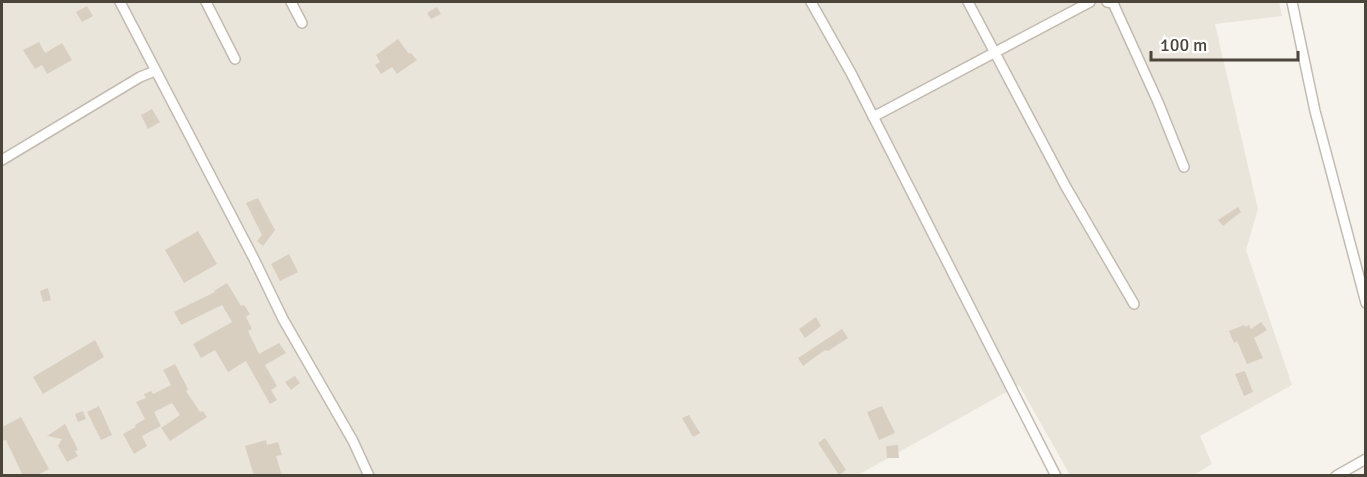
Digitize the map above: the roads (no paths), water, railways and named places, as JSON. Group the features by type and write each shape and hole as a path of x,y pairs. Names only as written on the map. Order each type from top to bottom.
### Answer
{"street":[{"path":"120,2 283,319 353,441 369,476"},
{"path":"206,2 235,59"},
{"path":"291,2 302,23"},
{"path":"811,2 851,73 1056,476"},
{"path":"968,2 1066,187 1134,304"},
{"path":"873,117 1090,2"},
{"path":"1107,2 1113,3 1158,102 1184,167"},
{"path":"1292,2 1316,111 1365,303"},
{"path":"2,160 140,77 155,71"},
{"path":"1336,476 1365,459"}]}
